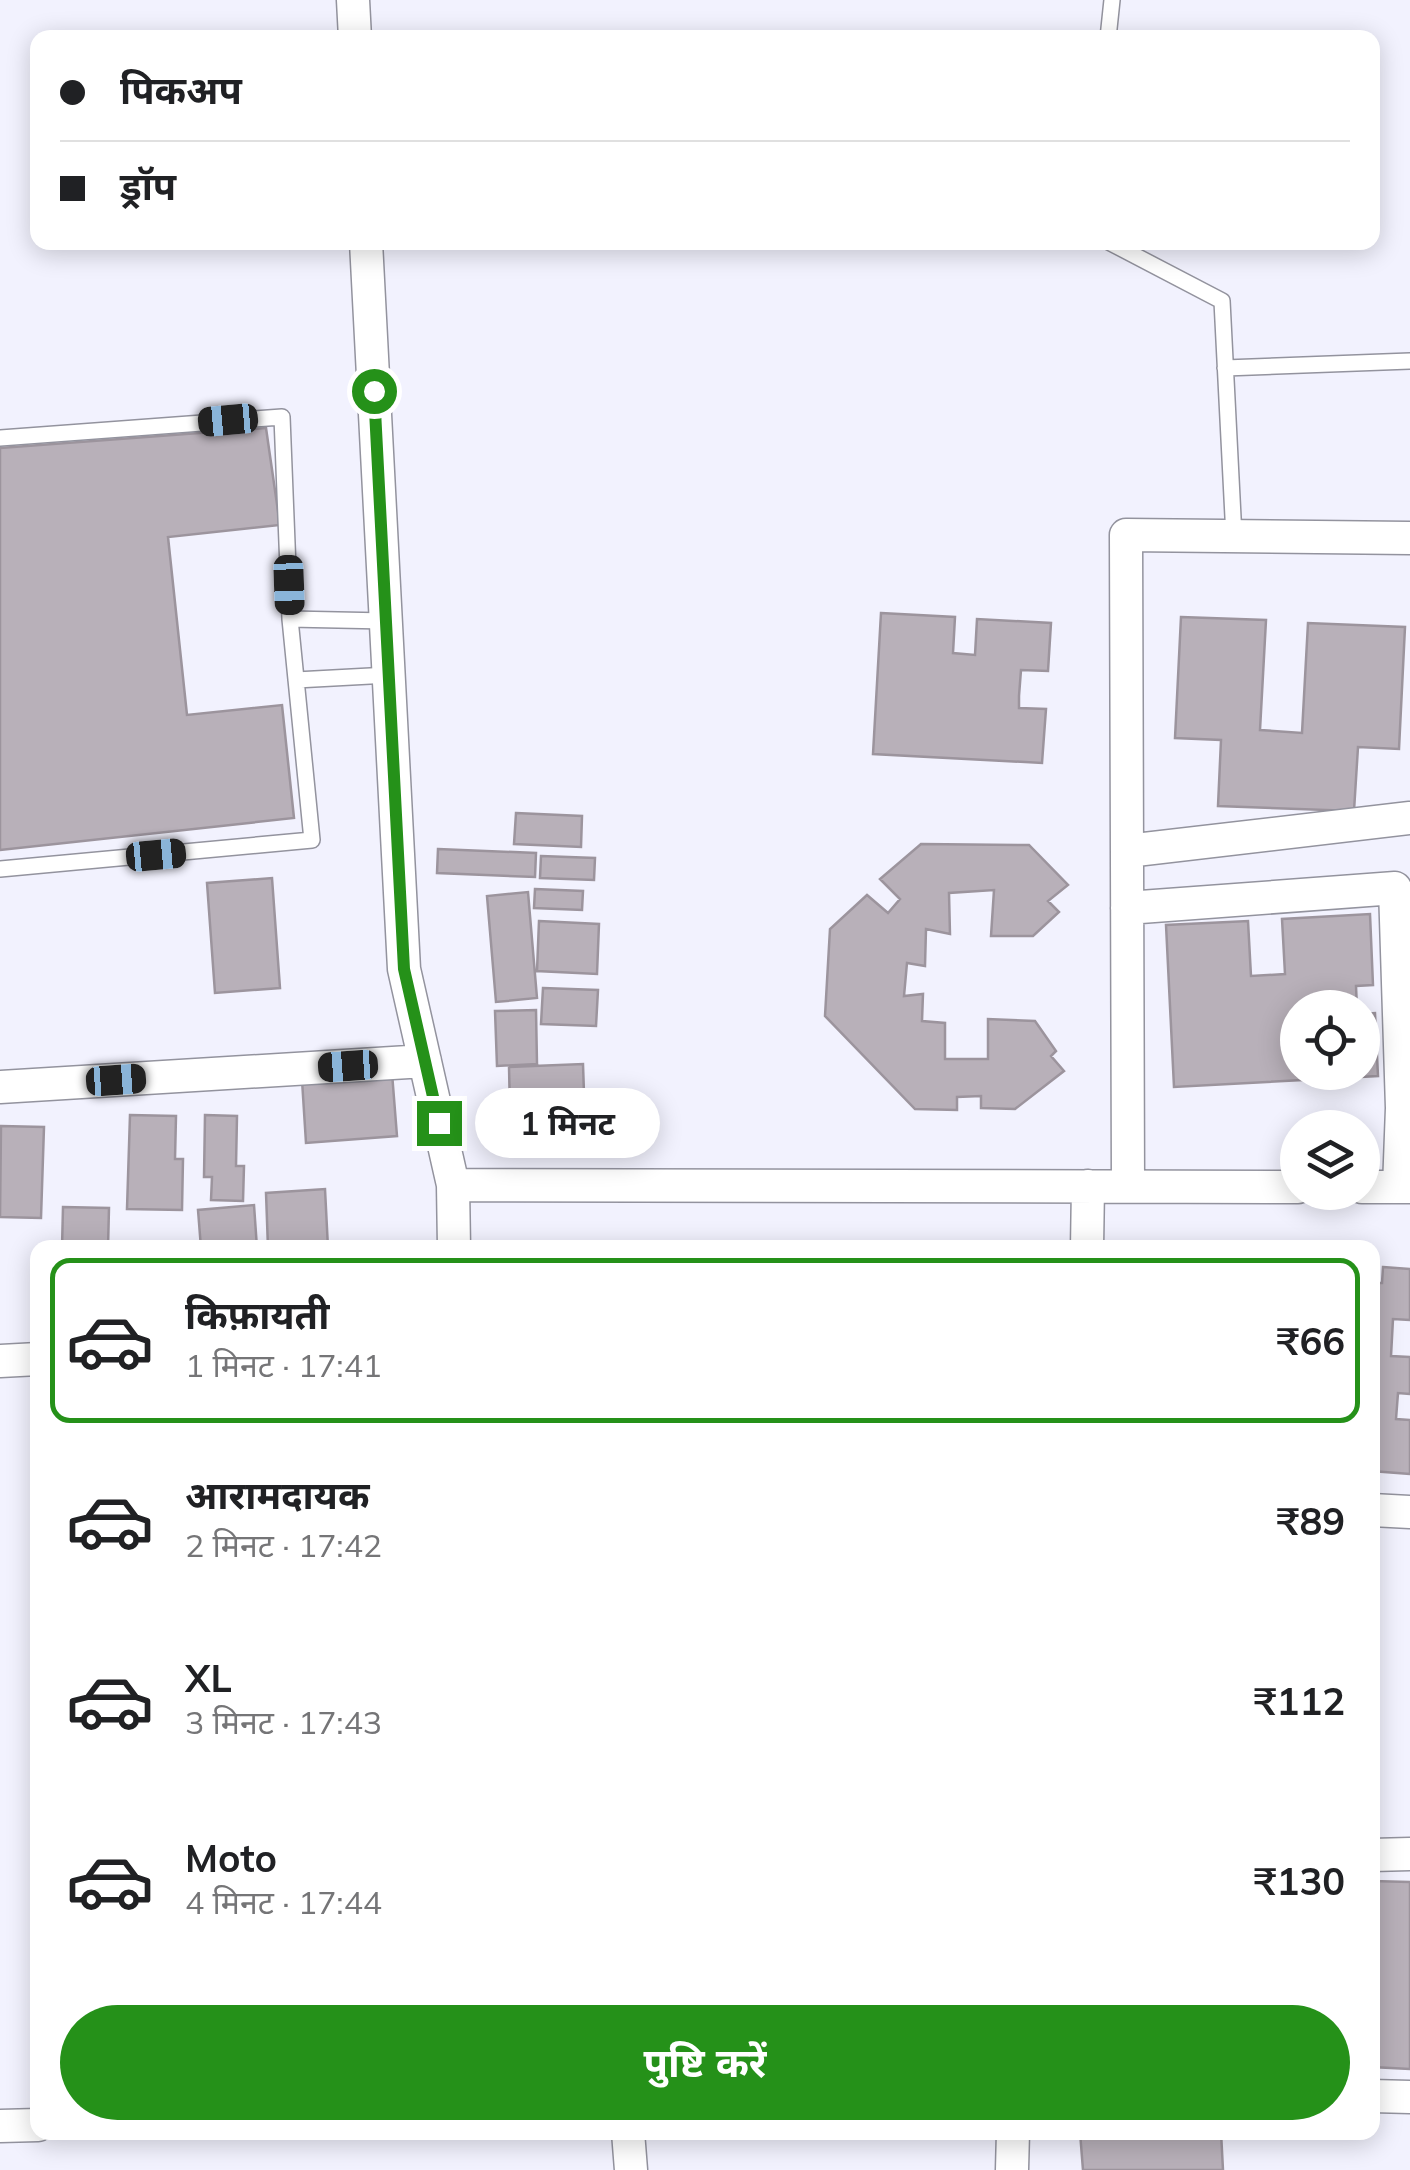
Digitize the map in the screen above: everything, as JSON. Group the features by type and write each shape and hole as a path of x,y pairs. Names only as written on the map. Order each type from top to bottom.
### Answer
{"street":[{"path":"354,0 355,30"},
{"path":"366,250 404,969 453,1185 454,1240"},
{"path":"1128,1186 1126,536 1410,538"},
{"path":"1127,852 1410,818"},
{"path":"1126,908 1396,888 1404,1187"},
{"path":"0,1087 425,1061"},
{"path":"453,1185 1280,1187"},
{"path":"1087,1240 1088,1186"},
{"path":"0,1361 30,1359"},
{"path":"1380,1510 1410,1512"},
{"path":"1380,1855 1410,1854"},
{"path":"1380,2096 1410,2097"},
{"path":"0,2126 30,2125"},
{"path":"629,2140 632,2170"},
{"path":"1012,2170 1013,2140"}],"lane":[{"path":"1109,30 1112,0"},
{"path":"1125,250 1222,300 1234,537"},
{"path":"1225,368 1410,361"},
{"path":"0,438 282,416 290,619 312,840 0,870"},
{"path":"290,619 386,621"},
{"path":"296,680 389,675"}],"building":[{"path":"266,428 280,525 168,537 187,715 282,705 294,818 0,850 0,448"},
{"path":"881,613 955,617 953,653 975,655 977,619 1051,623 1048,671 1021,670 1019,696 1019,708 1046,709 1042,763 873,754"},
{"path":"1181,617 1266,620 1260,730 1302,733 1308,623 1405,627 1399,749 1358,747 1354,811 1218,806 1221,740 1175,738"},
{"path":"516,813 582,816 581,847 514,844"},
{"path":"921,844 1029,845 1068,885 1048,901 1059,912 1033,936 991,936 994,890 949,893 950,934 926,929 925,966 907,963 904,996 923,994 922,1021 945,1023 945,1059 988,1059 988,1019 1035,1021 1056,1051 1051,1056 1064,1071 1015,1109 981,1108 981,1096 957,1097 957,1110 915,1109 825,1016 830,929 867,895 888,913 900,899 880,879"},
{"path":"438,849 536,853 535,877 437,873"},
{"path":"541,856 595,858 594,880 540,878"},
{"path":"272,878 280,988 215,993 207,883"},
{"path":"535,889 583,891 582,910 534,908"},
{"path":"528,892 537,998 496,1002 487,896"},
{"path":"1370,914 1373,985 1356,986 1356,990 1280,990 1280,1081 1174,1087 1166,925 1248,921 1251,976 1285,974 1282,919"},
{"path":"539,921 599,924 597,974 537,971"},
{"path":"543,988 598,990 596,1026 541,1024"},
{"path":"536,1010 537,1064 497,1066 495,1011"},
{"path":"583,1064 586,1152 511,1154 509,1067"},
{"path":"392,1073 397,1136 306,1143 302,1080"},
{"path":"130,1115 176,1116 175,1159 183,1159 182,1210 127,1209"},
{"path":"205,1115 237,1116 236,1166 244,1166 243,1201 211,1200 212,1177 204,1177"},
{"path":"1,1126 44,1127 41,1218 0,1217"},
{"path":"325,1189 328,1240 268,1240 266,1193"},
{"path":"254,1205 256,1240 200,1240 198,1210"},
{"path":"63,1207 109,1208 108,1240 62,1240"},
{"path":"1383,1267 1410,1269 1410,1320 1393,1319 1391,1356 1410,1357 1410,1394 1398,1393 1396,1419 1410,1420 1410,1474 1380,1472"},
{"path":"1380,1881 1410,1882 1410,2069 1380,2067"},
{"path":"1081,2140 1221,2140 1223,2170 1083,2170"}],"route":[{"path":"374,391 404,969 439,1123"}]}
